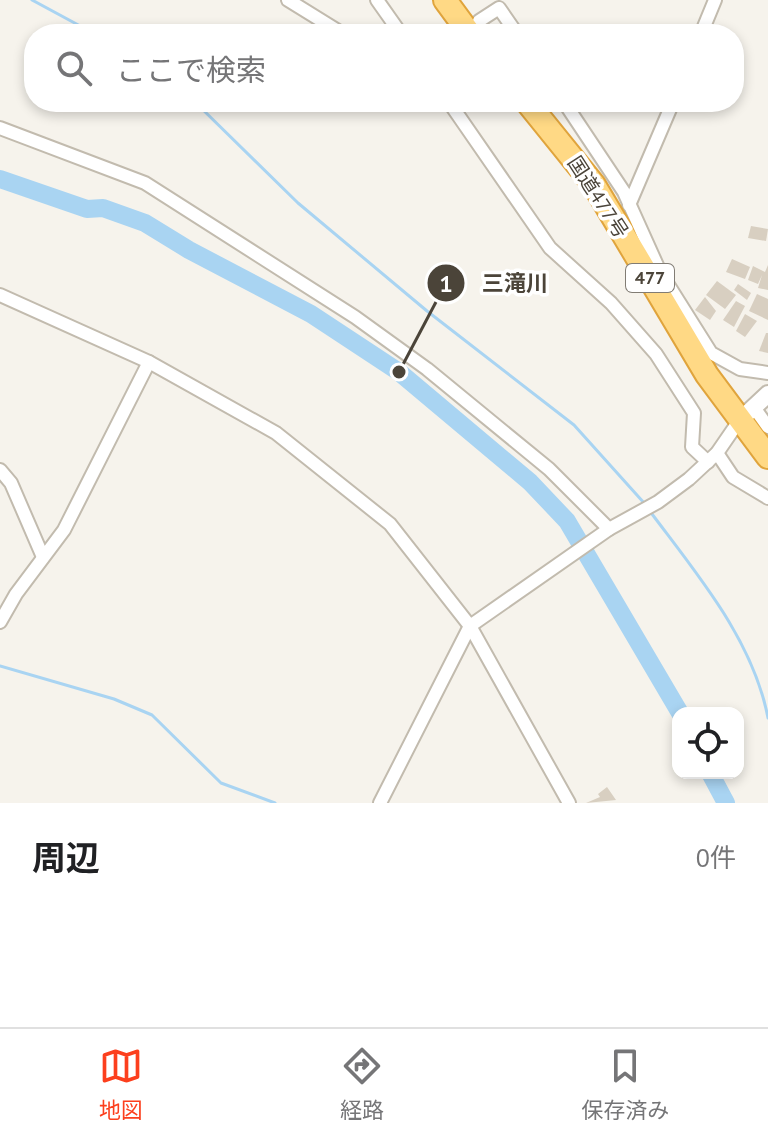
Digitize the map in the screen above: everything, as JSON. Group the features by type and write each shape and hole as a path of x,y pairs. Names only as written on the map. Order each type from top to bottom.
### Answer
{"highway":[{"path":"445,0 470,24"},
{"name":"国道477号","path":"535,112 594,185 707,375 746,413 768,457"}],"street":[{"path":"288,0 327,24"},
{"path":"377,0 394,24"},
{"path":"705,24 715,0"},
{"path":"478,24 496,4 510,24"},
{"path":"456,112 550,248 611,303 656,354 694,413 692,447 768,498"},
{"path":"570,112 629,205 660,272 711,353 725,364 768,373"},
{"path":"629,205 669,112"},
{"path":"0,128 145,183 355,317 427,369 549,469 608,530"},
{"path":"0,295 149,362 276,433 390,524 470,626 569,803"},
{"path":"0,622 76,509 149,362"},
{"path":"380,803 470,626 608,530 658,502 712,458 746,413 768,394"},
{"path":"746,413 768,427"},
{"path":"0,470 11,483 43,557"}],"building":[{"path":"751,226 768,229 766,241 748,238"},
{"path":"732,259 750,267 745,279 726,272"},
{"path":"768,265 768,290 758,288 762,275 758,284 748,280 753,266 765,272"},
{"path":"717,281 736,295 725,309 706,295"},
{"path":"738,284 751,293 747,300 734,290"},
{"path":"757,294 768,299 768,320 749,311"},
{"path":"705,297 716,311 710,320 695,310"},
{"path":"736,301 745,306 734,327 723,320"},
{"path":"745,314 757,321 745,337 736,331"},
{"path":"768,333 768,353 759,351"},
{"path":"607,787 616,800 586,803 600,797 598,794"}],"waterway":[{"path":"32,0 76,24"},
{"path":"205,112 298,203 427,311 574,425 645,504"},
{"path":"0,179 87,209 103,208 145,223 189,250 311,314 399,372 530,482 567,521 676,707"},
{"path":"649,510 736,634 761,689 768,718"},
{"path":"0,666 114,699 152,715 221,783 275,803"},
{"path":"713,779 726,803"}],"place":[{"name":"三滝川","path":"399,372"}]}
